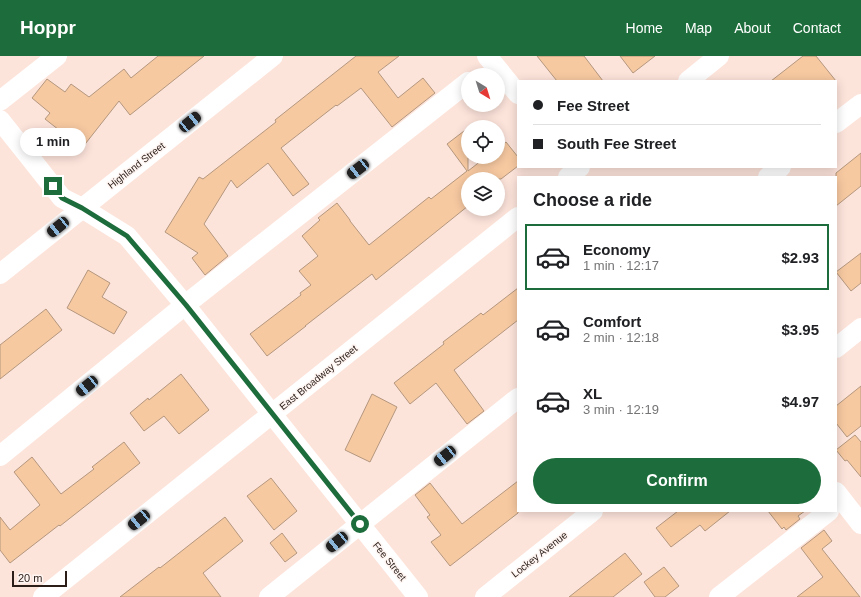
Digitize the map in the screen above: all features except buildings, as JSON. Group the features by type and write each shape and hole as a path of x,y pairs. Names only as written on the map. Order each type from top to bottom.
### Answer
{"street":[{"path":"0,101 57,56"},
{"name":"Highland Street","path":"0,274 273,56"},
{"path":"689,80 719,56"},
{"path":"484,68 494,58 517,92"},
{"path":"0,456 186,305 461,88"},
{"path":"837,122 861,104"},
{"name":"Fee Street","path":"0,120 62,198 82,208 127,236 186,305 418,597"},
{"path":"769,176 780,168"},
{"name":"East Broadway Street","path":"43,597 517,218"},
{"path":"837,347 861,328"},
{"path":"269,597 517,399"},
{"path":"837,503 861,524"},
{"name":"Lockey Avenue","path":"485,597 592,512"},
{"path":"719,597 824,512"}],"route":[{"path":"53,186 62,198 82,208 127,236 186,305 360,524"}]}
